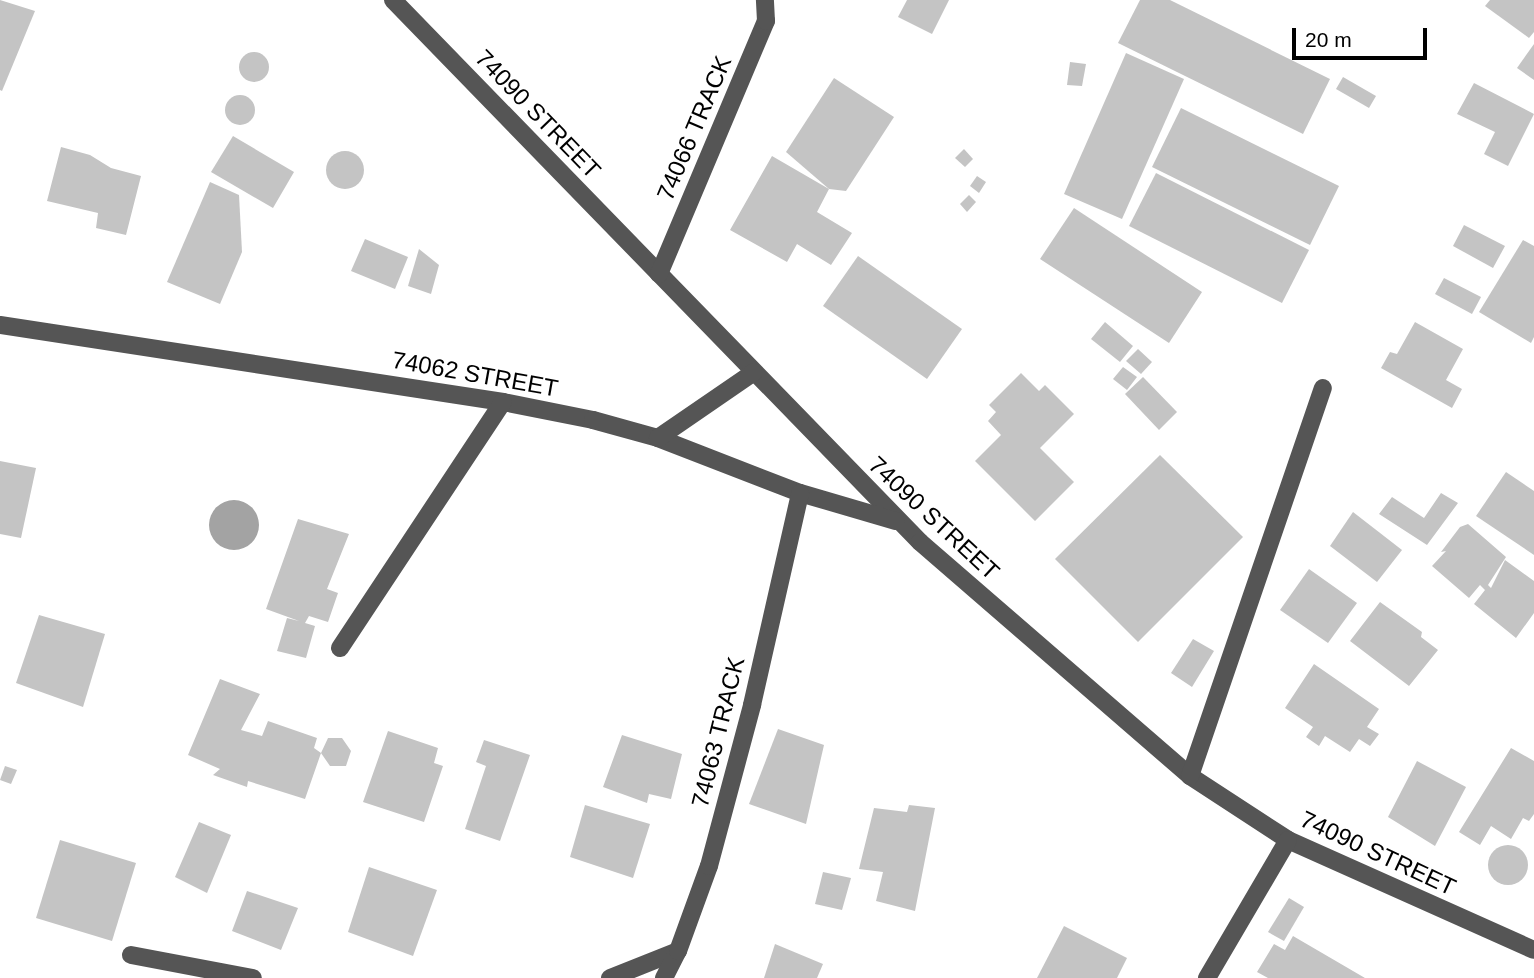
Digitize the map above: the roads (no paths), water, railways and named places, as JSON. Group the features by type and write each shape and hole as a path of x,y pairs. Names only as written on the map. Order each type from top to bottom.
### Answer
{"street":[{"name":"74090 STREET","path":"393,0 920,542 1190,776 1288,840 1534,950"},
{"name":"74066 TRACK","path":"659,274 766,21 765,0"},
{"name":"74062 STREET","path":"0,325 503,402 593,420 658,438 800,493 894,520 920,542"},
{"path":"658,438 754,372"},
{"path":"1190,776 1323,388"},
{"path":"340,648 503,402"},
{"name":"74063 TRACK","path":"664,978 678,951 709,866 752,705 800,493"},
{"path":"1208,978 1288,840"},
{"path":"610,978 678,951"},
{"path":"131,955 203,974 253,978"}]}
